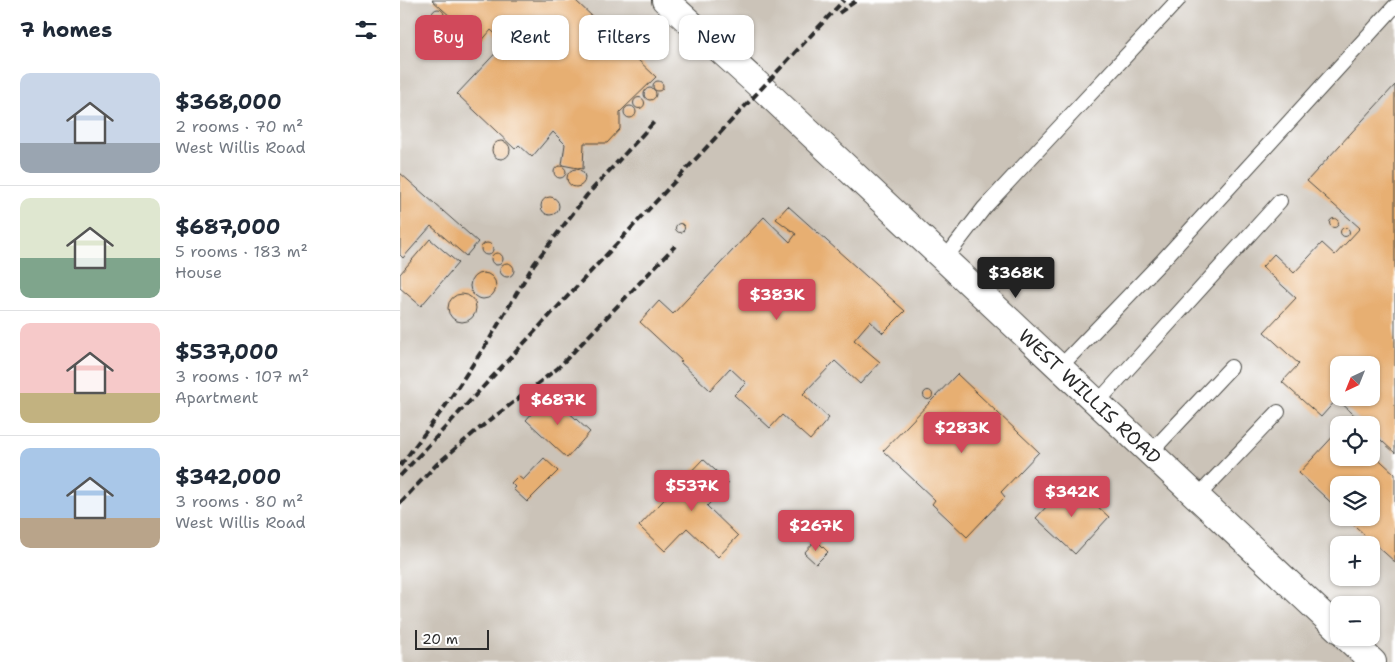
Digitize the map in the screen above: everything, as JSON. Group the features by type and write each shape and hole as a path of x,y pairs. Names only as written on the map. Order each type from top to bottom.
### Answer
{"street":[{"name":"WEST WILLIS ROAD","path":"665,0 1330,622"},
{"path":"1356,646 1373,662"}],"lane":[{"path":"944,260 984,208 1178,0"},
{"path":"1059,368 1163,260 1395,6"},
{"path":"1097,403 1280,201"},
{"path":"1150,453 1231,367"},
{"path":"1197,497 1278,412"}],"shaded area":[{"path":"400,0 1395,0 1395,662 400,662"}],"building":[{"path":"432,0 575,0 591,15 579,15 579,60 638,60 656,77 620,112 620,129 607,143 584,143 583,169 562,165 565,144 553,132 532,157 519,145 515,149 457,94 492,57 492,60 569,60 569,15 492,15 492,31 482,41 482,15 449,15"},
{"path":"438,9 444,15 432,15"},
{"path":"656,81 660,81 663,86 662,90 656,91 653,88 653,84"},
{"path":"1395,85 1395,453 1380,439 1380,416 1355,416 1345,406 1380,406 1380,356 1330,356 1331,406 1321,417 1282,382 1299,364 1264,332 1296,298 1262,267 1274,254 1294,273 1322,243 1335,255 1360,228 1307,181"},
{"path":"648,88 652,88 656,94 652,100 648,100 644,96 644,92"},
{"path":"639,97 645,103 639,109 633,103"},
{"path":"630,106 636,112 630,118 624,112"},
{"path":"501,141 507,144 510,150 507,156 501,159 495,156 492,150 495,144"},
{"path":"558,166 562,166 566,172 562,178 558,178 554,174 554,170"},
{"path":"576,169 582,172 585,178 582,184 576,187 570,184 567,178 570,172"},
{"path":"400,173 478,242 466,256 431,226 403,258 400,255"},
{"path":"550,197 556,200 559,206 556,212 550,215 544,212 541,206 544,200"},
{"path":"788,206 905,311 883,333 870,321 854,340 880,362 860,384 835,361 803,394 829,418 810,440 782,415 770,428 734,395 746,383 730,368 710,390 640,322 659,301 673,314 764,217 790,242 796,234 776,219"},
{"path":"1334,218 1339,223 1334,228 1329,223"},
{"path":"680,223 685,228 680,233 675,228"},
{"path":"1345,227 1350,232 1345,237 1340,232"},
{"path":"430,239 458,263 421,306 400,288 400,274"},
{"path":"487,243 493,249 487,255 481,249"},
{"path":"497,253 503,259 497,265 491,259"},
{"path":"504,263 510,263 514,270 510,277 504,277 500,273 500,267"},
{"path":"483,273 493,276 496,286 493,296 483,299 473,296 470,286 473,276"},
{"path":"462,294 472,298 476,308 472,318 462,322 452,318 448,308 452,298"},
{"path":"957,374 1039,452 1001,492 1005,497 967,537 932,504 935,500 883,451"},
{"path":"928,390 933,395 928,400 923,395"},
{"path":"549,394 590,432 567,458 526,420"},
{"path":"1330,440 1330,466 1380,466 1380,460 1395,474 1395,562 1380,549 1380,536 1366,536 1355,526 1380,526 1380,476 1330,476 1330,502 1299,473"},
{"path":"544,458 558,471 527,502 513,489 515,487 511,483 518,476 523,480"},
{"path":"703,459 729,483 707,506 738,536 718,557 687,528 665,551 639,526"},
{"path":"1070,481 1109,517 1075,554 1036,518"},
{"path":"816,540 828,552 816,564 804,553"}],"railway":[{"path":"400,476 844,0"},
{"path":"839,13 857,0"},
{"path":"400,466 446,405 489,340 534,264 587,195 656,120"},
{"path":"400,503 437,464 476,431 558,368 675,246"}]}
